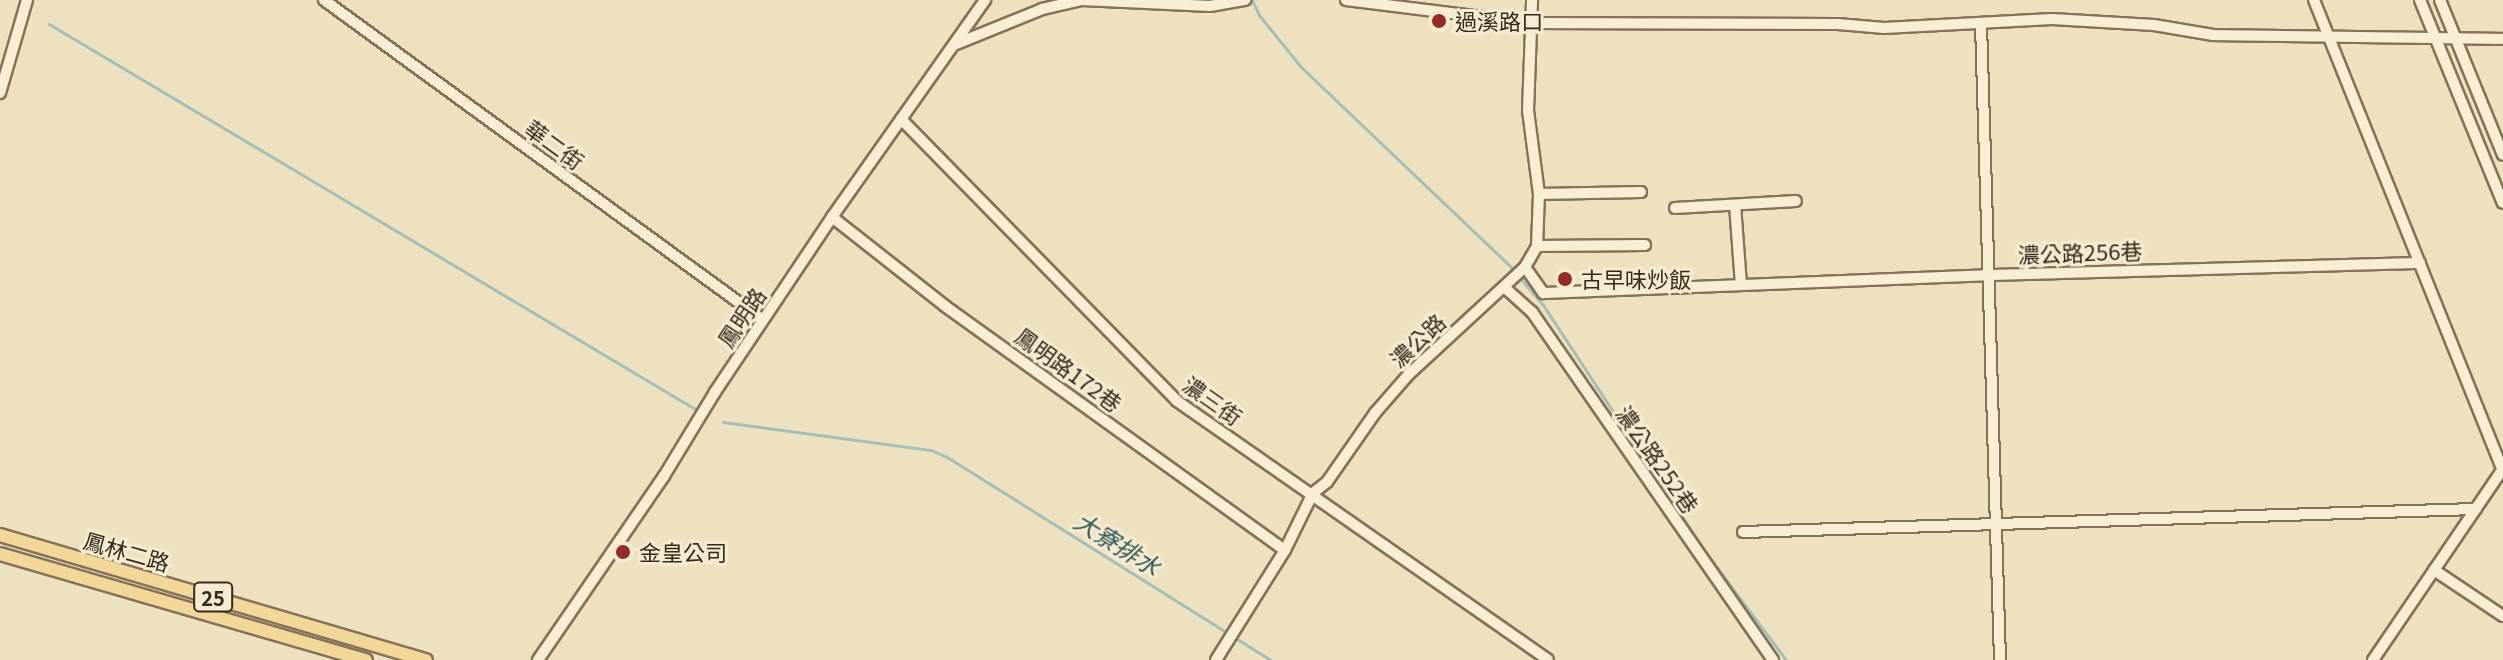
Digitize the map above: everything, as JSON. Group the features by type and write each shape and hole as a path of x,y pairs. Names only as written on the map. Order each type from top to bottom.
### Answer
{"main road":[{"name":"鳳林二路","path":"0,535 426,660"},
{"name":"鳳林二路","path":"0,554 366,660"}],"street":[{"path":"0,93 27,0"},
{"name":"華二街","path":"324,0 763,320"},
{"name":"鳳明路","path":"538,660 664,476 832,217 985,0"},
{"path":"954,45 1042,9 1082,0 1185,6 1242,1"},
{"path":"1346,0 1531,23 1838,24 1884,28 2098,20 2213,35 2503,39"},
{"name":"濃公路","path":"1216,660 1285,550 1313,493 1327,482 1393,390 1520,272 1537,246 1539,194 1528,111 1532,0"},
{"path":"2314,0 2502,470 2373,660"},
{"path":"2420,0 2503,203"},
{"path":"2440,0 2503,155"},
{"path":"1981,24 2000,660"},
{"name":"濃三街","path":"901,119 1153,380 1177,401 1313,493 1548,660"},
{"path":"1539,194 1641,192"},
{"path":"1675,208 1796,201"},
{"path":"1735,205 1741,285"},
{"name":"鳳明路172巷","path":"832,217 945,306 1285,550"},
{"path":"1537,246 1645,245"},
{"name":"濃公路256巷","path":"1520,272 1543,293 1988,275 2420,263"},
{"name":"濃公路252巷","path":"1504,287 1532,312 1773,660"},
{"path":"1743,532 2476,509"},
{"path":"2434,570 2503,616"}],"waterway":[{"path":"1252,0 1259,15 1301,67 1511,267 1543,305 1706,553 1786,660"},
{"path":"49,24 695,409"},
{"name":"大寮排水","path":"723,422 931,450 947,457 1270,660"}],"place":[{"name":"過溪路口","path":"1439,21"},
{"name":"古早味炒飯","path":"1565,279"},
{"name":"金皇公司","path":"623,552"}]}
